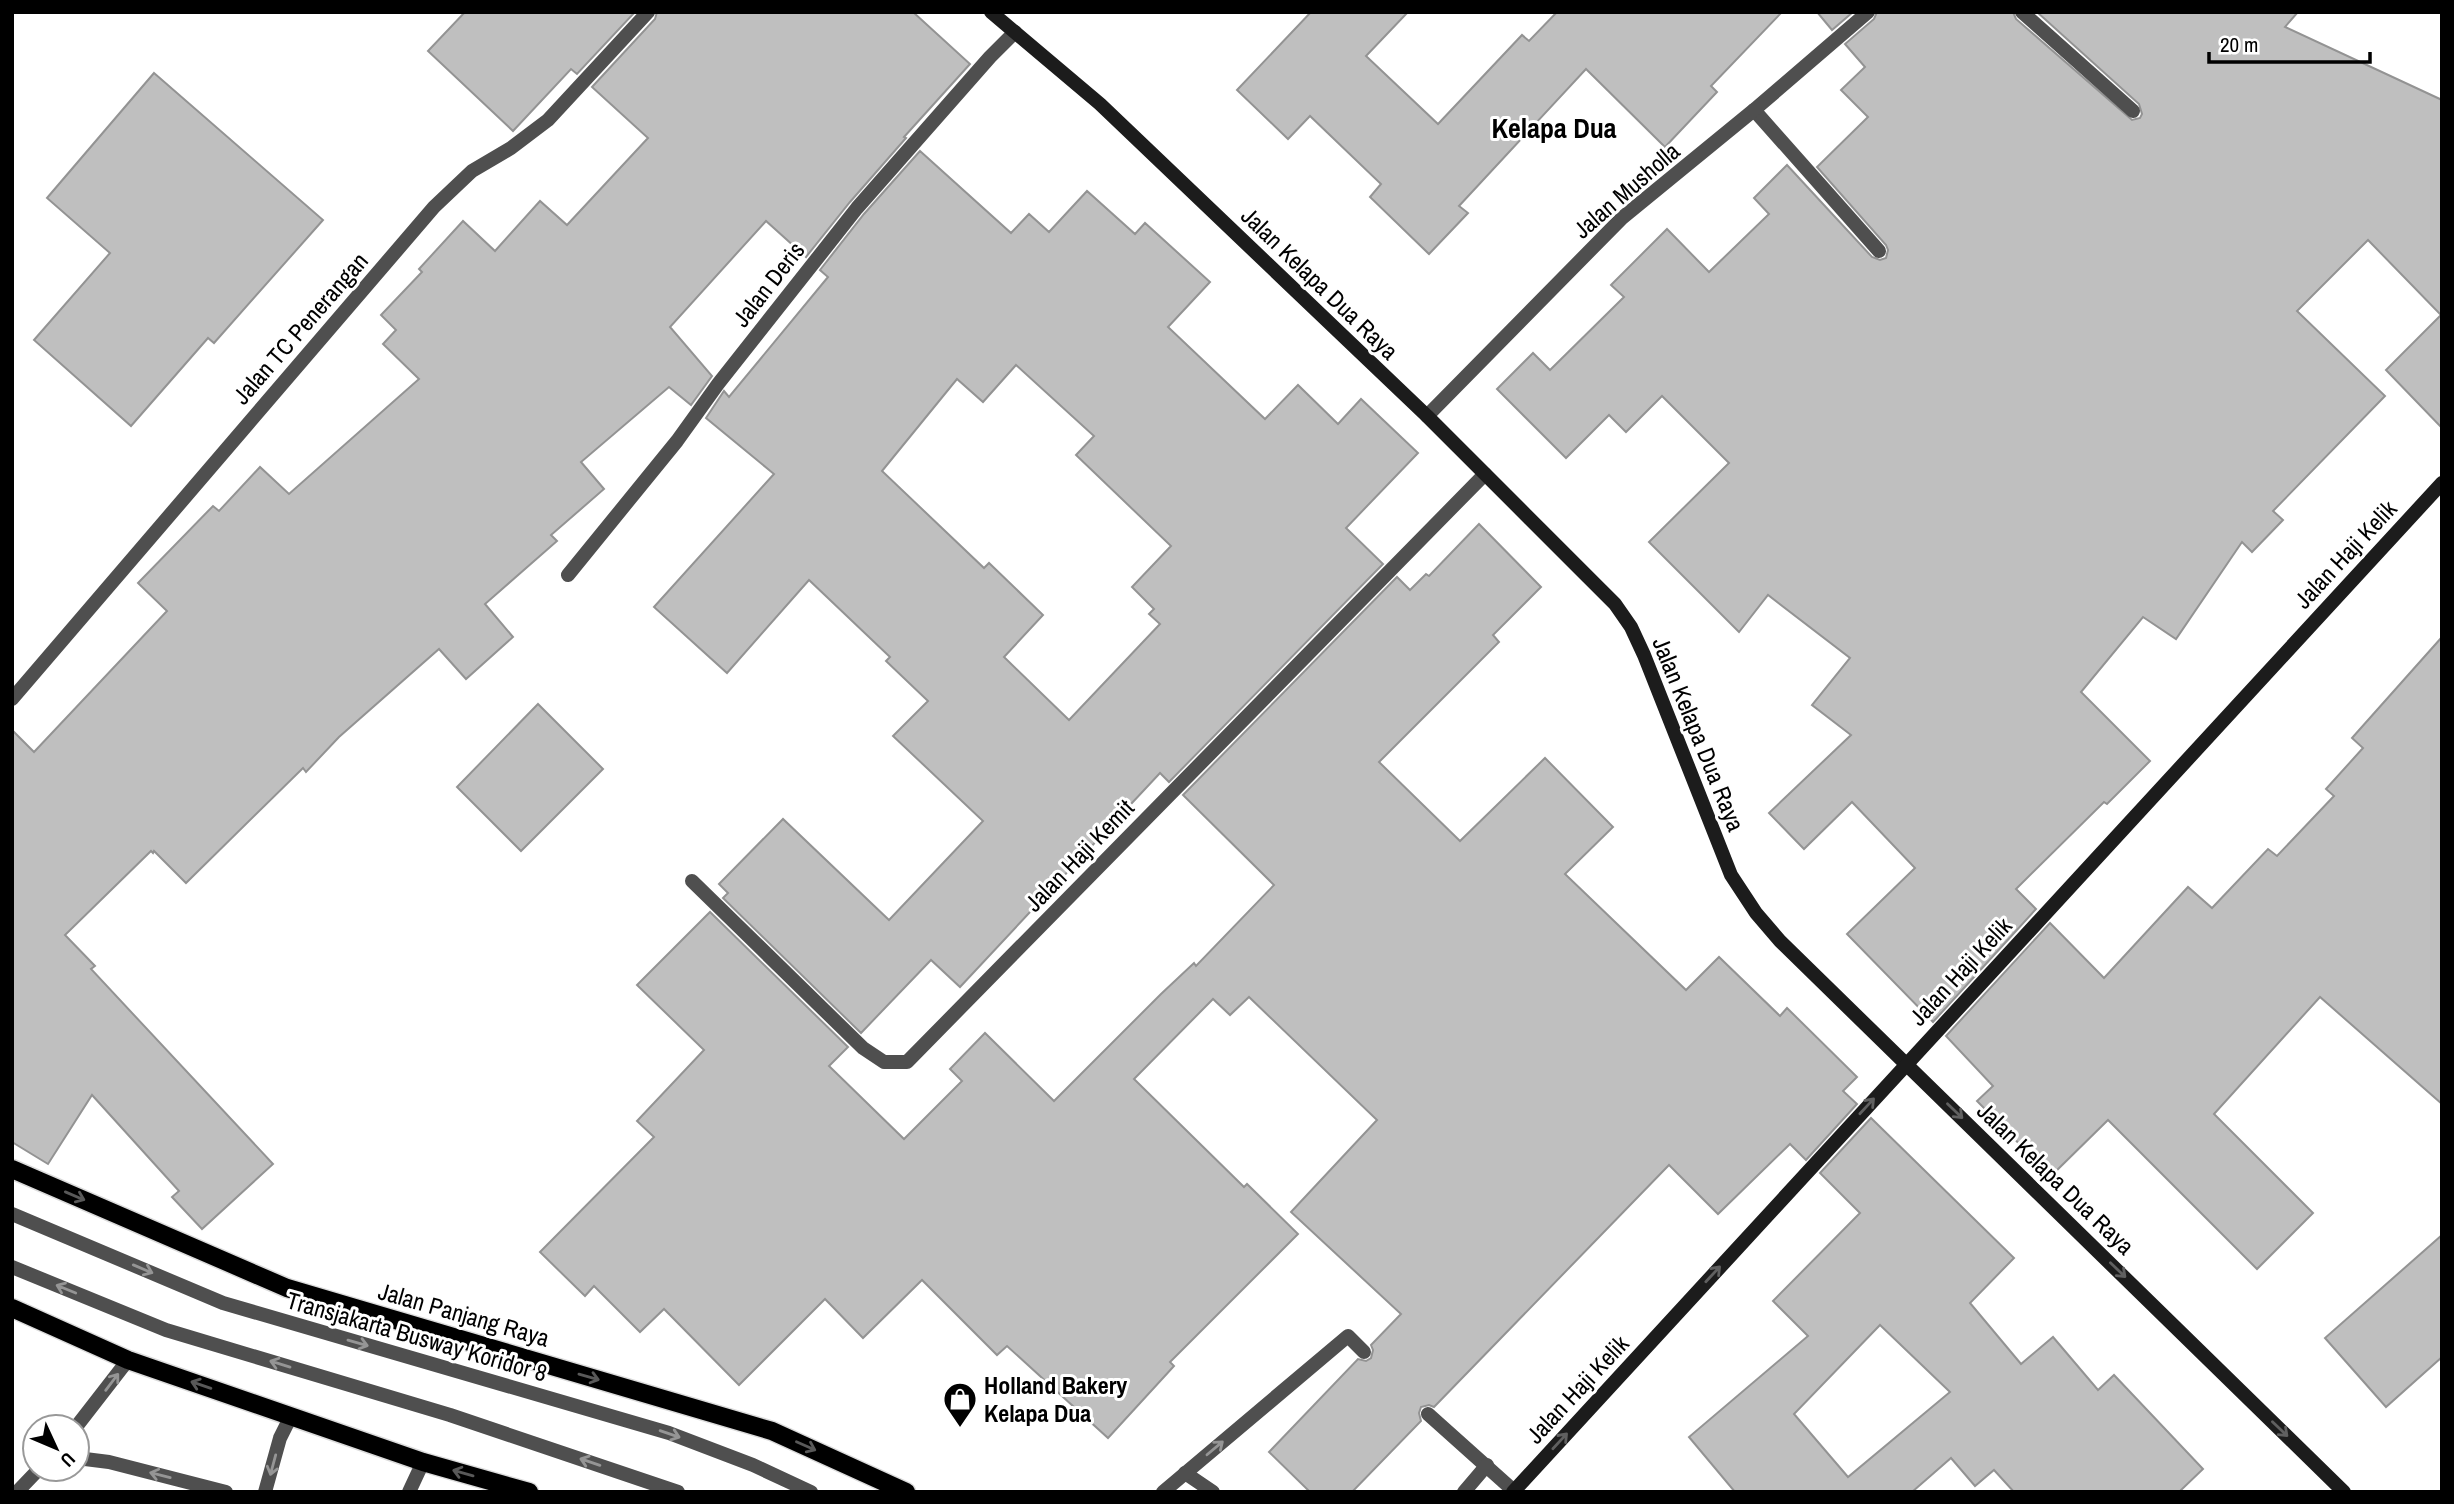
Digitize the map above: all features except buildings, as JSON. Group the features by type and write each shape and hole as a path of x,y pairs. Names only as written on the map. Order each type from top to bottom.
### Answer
{"main road":[{"name":"Jalan Panjang Raya","path":"12,1169 287,1287 772,1431 906,1492"},
{"path":"12,1308 128,1360 423,1462 529,1492"}],"street":[{"name":"Jalan TC Penerangan","path":"12,699 433,206 472,170 511,148 548,120 648,12"},
{"name":"Jalan Kelapa Dua Raya","path":"991,12 1100,104 1427,416 1615,604 1631,627 1644,655 1731,875 1756,913 1780,941 2344,1492"},
{"name":"Jalan Musholla","path":"1427,416 1622,218 1868,12"},
{"path":"2022,12 2133,111"},
{"name":"Jalan Deris","path":"568,575 669,451 718,384 857,208 1015,32"},
{"path":"1754,110 1879,251"},
{"name":"Jalan Haji Kemit","path":"692,881 863,1048 884,1062 907,1062 1485,474"},
{"name":"Jalan Haji Kelik","path":"1514,1491 2442,483"},
{"name":"Transjakarta Busway Koridor 8","path":"12,1214 223,1303 670,1433 753,1465 811,1492"},
{"path":"12,1267 166,1330 450,1415 678,1492"},
{"path":"1163,1492 1348,1336 1364,1352"},
{"path":"87,1413 128,1360"},
{"path":"1428,1413 1514,1491"},
{"path":"265,1492 280,1438 291,1416"},
{"path":"91,1460 226,1492"},
{"path":"409,1492 423,1462"},
{"path":"1464,1492 1487,1465"},
{"path":"1185,1473 1213,1492"}],"place":[{"name":"Holland Bakery Kelapa Dua","path":"960,1429"}],"district":[{"name":"Kelapa Dua","path":"1554,128"}]}
